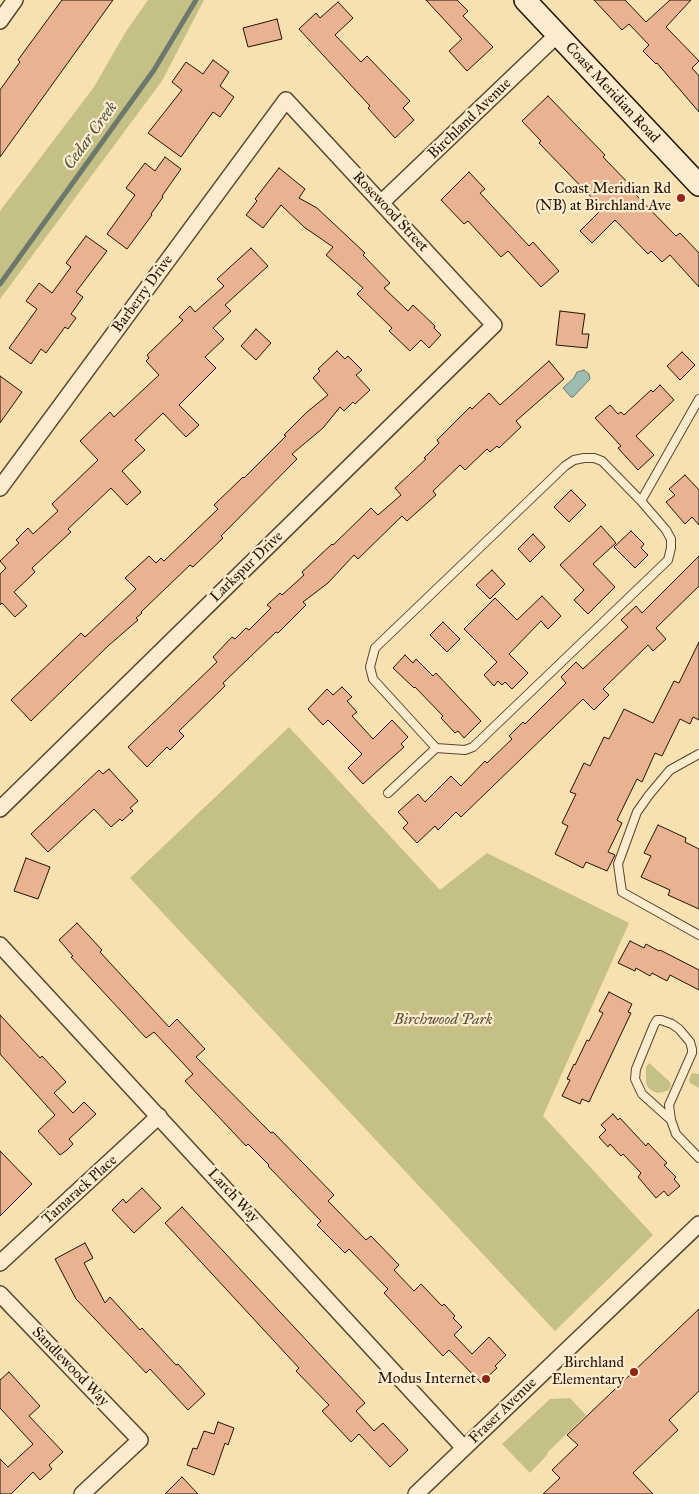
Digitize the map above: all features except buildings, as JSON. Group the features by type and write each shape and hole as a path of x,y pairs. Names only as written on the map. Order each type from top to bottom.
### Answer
{"main road":[{"name":"Coast Meridian Road","path":"525,0 699,185"}],"street":[{"path":"0,21 15,0"},
{"name":"Birchland Avenue","path":"382,202 557,35"},
{"name":"Rosewood Street","path":"286,100 494,325"},
{"name":"Barberry Drive","path":"0,488 286,100"},
{"name":"Larkspur Drive","path":"0,809 494,325"},
{"name":"Larch Way","path":"0,945 464,1448"},
{"name":"Tamarack Place","path":"0,1263 159,1116"},
{"name":"Fraser Avenue","path":"416,1494 699,1224"},
{"name":"Sandlewood Way","path":"0,1294 140,1440 82,1494"}],"lane":[{"path":"641,501 699,399"},
{"path":"594,458 602,461 641,501 666,530 671,539 668,560 473,747 465,750 436,748 373,678 370,667 375,648 565,466 574,460 594,458"},
{"path":"388,792 436,748"},
{"path":"699,754 670,770 649,795 637,812 618,864 622,892 699,935"},
{"path":"671,1120 642,1094 636,1079 636,1069 657,1020 679,1028 690,1042 692,1053 670,1105 671,1120 676,1134 699,1158"}],"green space":[{"path":"148,0 204,0 162,81 0,299 0,211 94,87 125,33"},
{"name":"Birchwood Park","path":"289,727 440,890 487,853 629,923 543,1116 653,1235 555,1331 130,878"},
{"path":"649,1063 669,1081 671,1085 669,1090 657,1093 647,1086 646,1067"},
{"path":"692,1073 699,1074 699,1088 690,1083 689,1080"},
{"path":"570,1398 586,1415 548,1452 530,1473 502,1444 550,1399"}],"shaded area":[{"path":"584,370 589,374 590,379 571,397 563,388 574,378 577,372"}],"waterway":[{"name":"Cedar Creek","path":"0,284 154,70 196,0"}],"place":[{"name":"Coast Meridian Rd (NB) at Birchland Ave","path":"681,198"},
{"name":"Birchland Elementary","path":"634,1372"},
{"name":"Modus Internet","path":"486,1379"}]}
